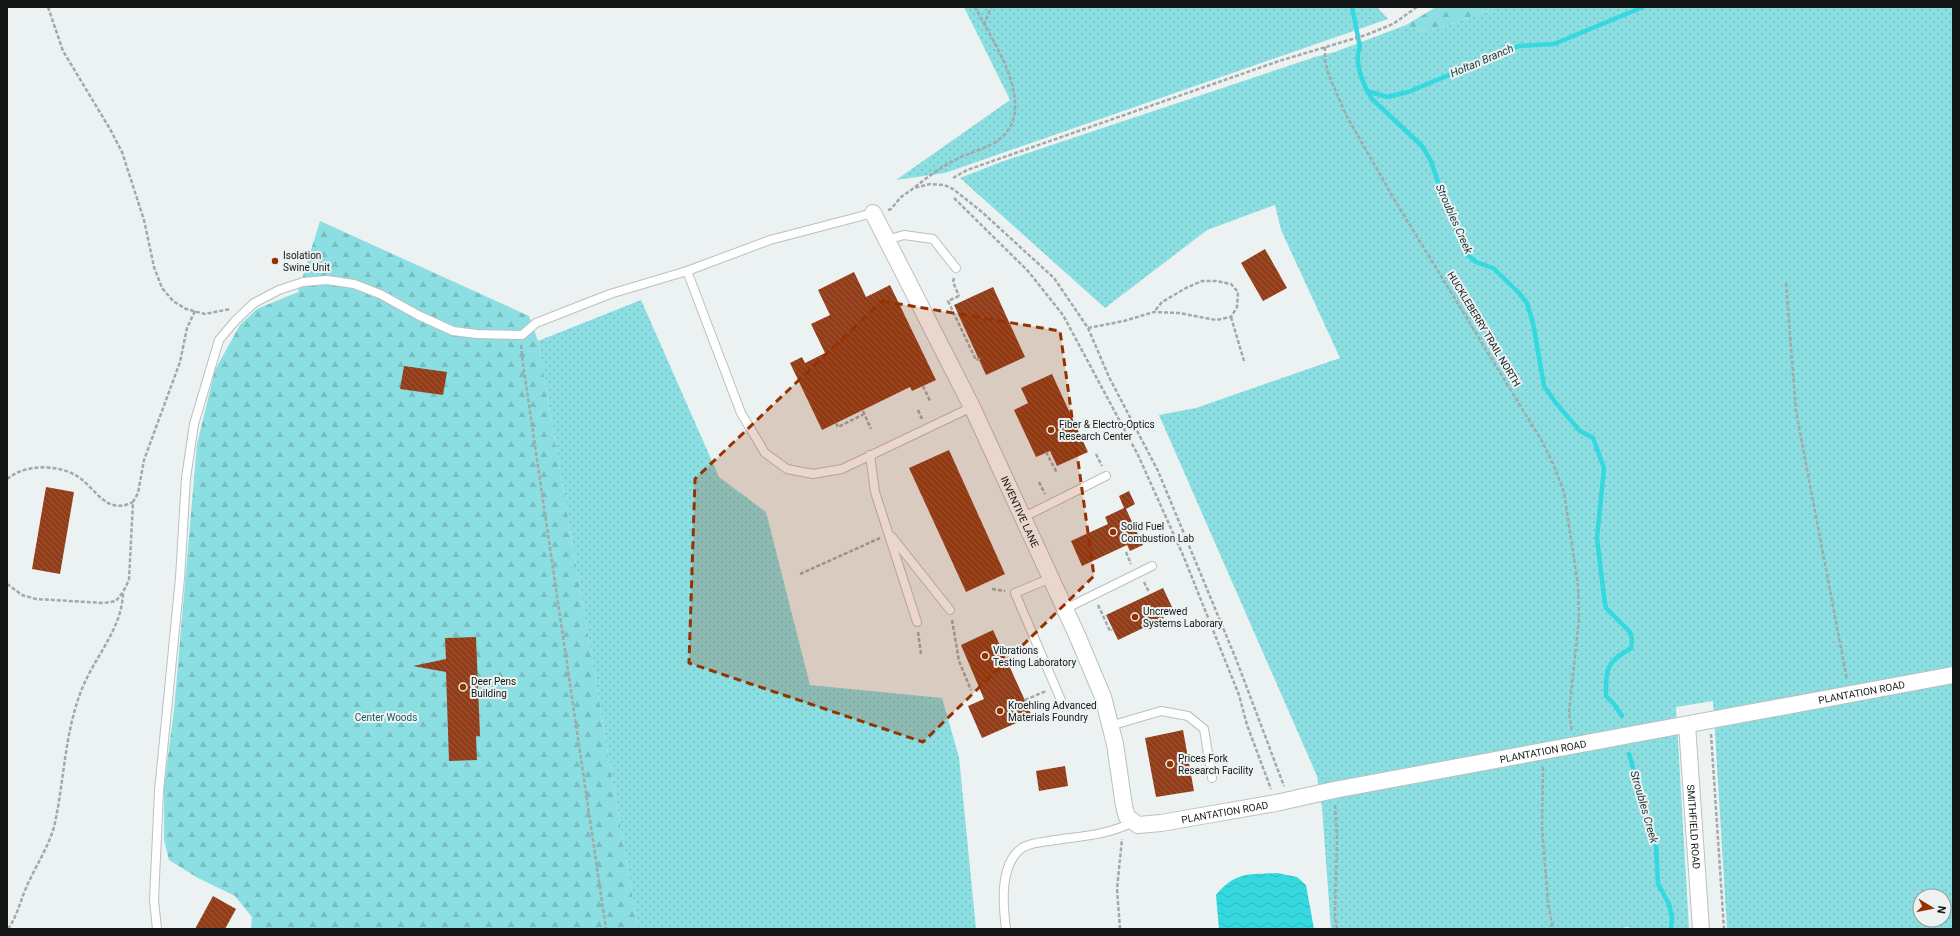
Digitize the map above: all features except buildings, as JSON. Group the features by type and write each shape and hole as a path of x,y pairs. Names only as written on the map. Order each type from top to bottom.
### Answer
{"street":[{"name":"INVENTIVE LANE","path":"874,213 886,240 972,407 1024,517 1103,697 1115,744 1124,806 1127,817 1132,822"},
{"name":"PLANTATION ROAD","path":"1132,822 1144,825 1161,824 1334,790 1953,675"},
{"name":"SMITHFIELD ROAD","path":"1687,725 1701,929"}],"lane":[{"path":"157,929 154,900 159,791 180,578 186,478 194,424 219,340 235,320 254,302 278,290 303,282 327,280 354,284 380,294 418,315 453,331 477,334 522,335 536,323 610,294 687,271 770,240 874,213"},
{"path":"886,240 904,235 933,239 937,242 956,268"},
{"path":"687,271 741,413 765,453 787,469 813,474 842,469 972,407"},
{"path":"870,455 875,492 917,622"},
{"path":"1024,517 1106,476"},
{"path":"889,534 950,610"},
{"path":"1065,609 1152,566"},
{"path":"1051,578 1015,593 1061,700"},
{"path":"1110,726 1161,711 1188,716 1204,729 1212,778"},
{"path":"1006,929 1004,890 1006,874 1013,859 1022,848 1040,842 1109,833 1132,822"}],"path":[{"path":"48,7 63,51 110,129 122,152 144,220 154,266 162,288 173,301 195,311 205,314 231,309"},
{"path":"874,213 891,210 901,197 933,173 959,158 992,144 1005,134 1012,121 1016,108 1013,86 1003,60 975,7"},
{"path":"984,25 991,7"},
{"path":"952,178 967,170 1279,61 1366,35 1393,24 1417,7"},
{"name":"HUCKLEBERRY TRAIL NORTH","path":"1325,47 1325,60 1328,73 1346,115 1394,199 1543,443 1560,479 1569,520 1578,586 1578,619 1570,712 1572,736"},
{"path":"914,188 930,184 944,185 960,194 1054,278 1088,328 1109,377 1158,471 1194,554 1236,659 1282,801"},
{"path":"954,198 1028,271 1063,314 1138,455 1183,555 1238,696 1247,724 1282,801"},
{"path":"1088,328 1124,321 1154,312 1179,312 1216,320 1231,316 1237,307 1238,292 1231,284 1216,281 1202,282 1186,288 1162,302 1154,312"},
{"path":"953,282 959,296 948,301 976,360 980,358 981,361"},
{"path":"1786,283 1796,411 1849,695"},
{"path":"7,584 22,595 36,599 104,603 116,601 123,592 129,580 133,502 138,493 144,460 180,362 187,328 195,311"},
{"path":"1231,316 1244,361"},
{"path":"522,335 523,364 606,929"},
{"path":"923,386 930,401"},
{"path":"863,411 871,429"},
{"path":"836,423 838,427 864,414"},
{"path":"843,420 845,424"},
{"path":"1046,452 1057,473"},
{"path":"7,479 24,470 41,467 62,470 78,476 102,500 124,507 133,502"},
{"path":"800,574 889,534"},
{"path":"8,929 16,917 26,888 46,849 54,827 67,738 84,684 116,625 123,607 123,592"},
{"path":"1097,603 1110,631 1112,630"},
{"path":"950,610 959,661 971,690"},
{"path":"917,622 921,654"},
{"path":"1025,700 1040,693"},
{"path":"1710,729 1724,929"},
{"path":"1543,762 1542,828 1548,903 1553,929"},
{"path":"1334,790 1337,836 1335,916 1337,929"},
{"path":"1120,929 1116,889 1118,869 1122,839 1132,822"}],"highlighted area":[{"path":"882,301 1060,331 1094,576 923,742 689,663 695,479"}],"green space":[{"path":"964,7 1377,7 1388,19 945,173 896,180 1010,100"},
{"path":"1436,7 1498,7 1446,26 1422,32 1406,25"},
{"path":"1498,7 1953,7 1953,929 1727,929 1713,701 1676,707 1689,929 1631,929 1628,927 1616,929 1331,929 1322,808 1317,776 1159,415 1196,408 1340,358 1281,230 1275,205 1207,230 1105,308 960,178 1001,162 1315,57 1335,52 1406,25 1422,32 1446,26"},
{"name":"Center Woods","path":"320,221 529,316 538,341 638,929 251,929 252,917 235,896 198,878 169,860 164,840 164,787 174,710 197,444 215,370 240,325 257,309 298,292"},
{"path":"641,300 719,477 766,512 810,685 942,698 959,757 976,929 638,929 538,341"}],"water":[{"path":"1277,873 1297,877 1306,885 1314,929 1219,929 1216,895 1223,887 1236,878 1243,876"}],"waterway":[{"name":"Stroubles Creek","path":"1352,7 1360,47 1358,53 1360,74 1369,94 1372,99 1422,146 1431,161 1442,194 1468,255 1476,262 1493,268 1518,292 1527,303 1533,323 1544,386 1555,402 1580,431 1593,438 1604,468 1597,538 1606,608 1630,632 1632,640 1631,648 1612,662 1606,678 1606,696 1614,704 1622,716"},
{"name":"Holtan Branch","path":"1367,91 1387,97 1408,92 1519,46 1554,44 1643,7"},
{"name":"Stroubles Creek","path":"1629,754 1656,844 1658,884 1669,904 1672,918 1671,929"}],"place":[{"name":"Isolation Swine Unit","path":"275,261"},
{"name":"Fiber & Electro-Optics Research Center","path":"1051,430"},
{"name":"Solid Fuel Combustion Lab","path":"1113,532"},
{"name":"Uncrewed Systems Laborary","path":"1135,617"},
{"name":"Vibrations Testing Laboratory","path":"985,656"},
{"name":"Deer Pens Building","path":"463,687"},
{"name":"Kroehling Advanced Materials Foundry","path":"1000,711"},
{"name":"Prices Fork Research Facility","path":"1170,764"}]}
